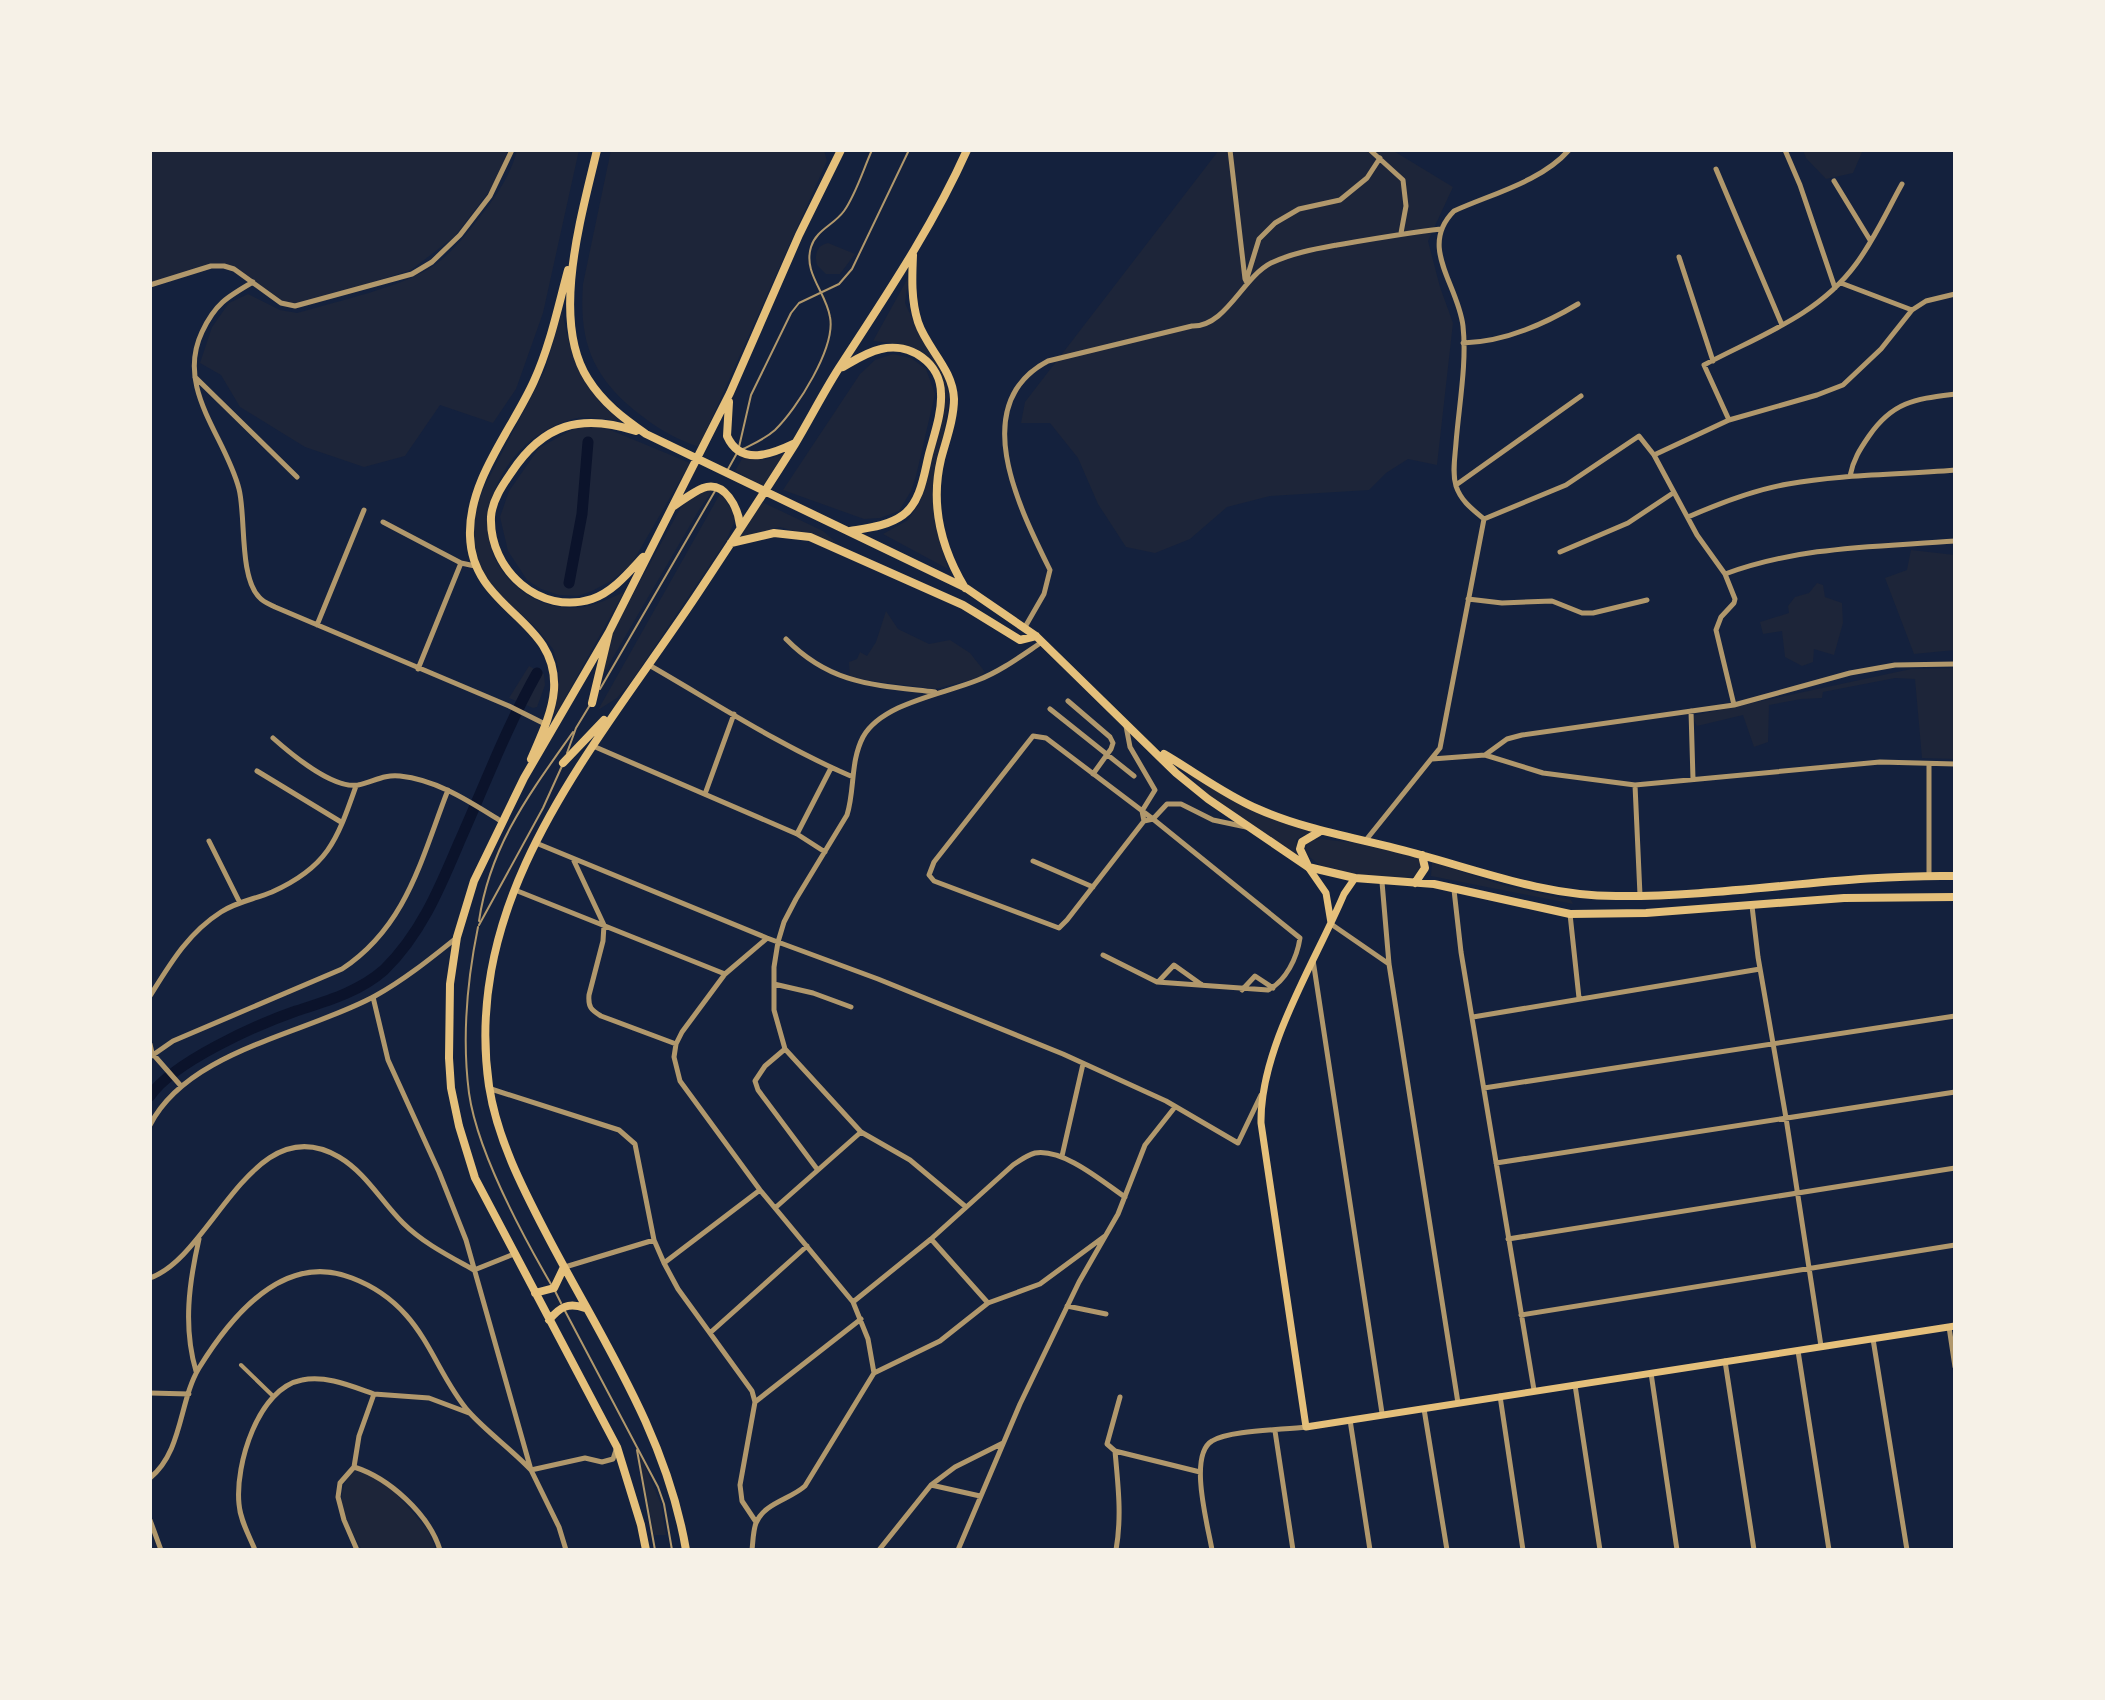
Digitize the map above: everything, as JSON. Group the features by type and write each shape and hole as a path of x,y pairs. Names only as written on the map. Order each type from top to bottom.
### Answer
{"highway":[{"path":"524,778 554,692 551,663 537,636 489,590 475,566 470,539 474,501 539,370 572,258 597,150"},
{"path":"831,150 836,160"},
{"path":"646,1550 617,1447 475,1178 451,1088 450,984 457,937 474,881 501,821 609,632 674,506 730,393 799,235 841,150"},
{"path":"686,1550 675,1495 651,1429 516,1173 498,1123 490,1089 485,1042 488,984 499,931 514,890 536,843 592,745 649,665 796,443 838,370 913,255 967,150"},
{"path":"913,255 913,299 918,322 944,368 954,398 939,468 936,503 940,530 951,562 966,588"},
{"path":"572,258 575,348 586,377 620,416 668,445 966,588 1039,639 1154,748 1176,773 1308,867 1382,882 1454,888 1570,914 1646,913 1844,898 1955,897"},
{"path":"838,370 870,352 898,347 924,358 940,380 941,394 923,478 912,506 892,521 849,531"},
{"path":"730,393 727,436 738,451 751,456 764,456 796,443"},
{"path":"646,434 597,421 559,428 535,443 523,456 501,488 491,516 499,555 513,578 532,593 557,602 594,599 619,581 651,547"},
{"path":"674,506 705,487 717,488 737,508 740,526"},
{"path":"730,544 774,533 810,537 963,605 1020,640 1039,639"},
{"path":"592,703 609,632"},
{"path":"563,763 616,708"},
{"path":"1154,748 1256,809 1320,832 1422,855 1487,876 1578,895 1640,896 1853,878 1955,876"},
{"path":"1308,867 1300,849 1302,842 1320,832"},
{"path":"1415,883 1425,868 1422,855"},
{"path":"535,1293 554,1288 564,1267"},
{"path":"549,1320 563,1306 571,1304 586,1308"}],"main road":[{"path":"1308,867 1326,893 1331,924"},
{"path":"1355,878 1344,894 1289,1011 1261,1095 1261,1123 1306,1427 1952,1326"}],"street":[{"path":"150,285 211,266 234,269 281,303 295,306 412,274 432,262 460,235 490,196 512,150"},
{"path":"1230,150 1245,284"},
{"path":"1370,150 1403,180 1405,223 1401,234"},
{"path":"1484,519 1461,499 1456,485 1462,316 1437,249 1441,229 1454,211 1528,178 1569,150"},
{"path":"1785,150 1811,213 1835,288"},
{"path":"1245,284 1259,239 1275,223 1299,209 1340,200 1367,178 1380,158"},
{"path":"1716,169 1782,325"},
{"path":"1834,181 1871,241"},
{"path":"1729,420 1704,365 1782,325 1813,306 1841,283 1871,241 1902,184"},
{"path":"1025,627 1044,594 1050,570 1018,501 1009,471 1004,427 1018,385 1030,370 1048,361 1192,326 1203,326 1221,314 1245,284 1271,263 1303,252 1441,229"},
{"path":"1679,257 1713,361"},
{"path":"253,282 227,296 211,312 198,339 193,370 199,398 236,477 241,497 243,541 254,591 267,603 509,706 555,729"},
{"path":"1841,283 1912,310"},
{"path":"1654,455 1729,420 1843,385 1881,349 1912,310 1926,301 1955,294"},
{"path":"1463,343 1487,343 1509,336 1578,304"},
{"path":"194,377 297,477"},
{"path":"1850,476 1857,454 1873,430 1896,407 1916,399 1955,394"},
{"path":"1456,485 1581,396"},
{"path":"1484,519 1566,485 1639,436 1654,455 1673,493 1725,574 1735,599 1717,622 1716,630 1734,705"},
{"path":"1688,517 1760,490 1850,476 1955,470"},
{"path":"1560,552 1628,523 1673,493"},
{"path":"317,625 364,510"},
{"path":"1365,841 1432,759 1444,736 1484,519"},
{"path":"383,522 461,563 475,566"},
{"path":"1725,574 1762,560 1790,554 1869,545 1955,541"},
{"path":"418,669 461,563"},
{"path":"1468,599 1502,603 1552,601 1582,613 1647,600"},
{"path":"786,639 811,662 838,676 861,683 936,692"},
{"path":"966,1207 910,1160 861,1132 785,1049 774,1010 778,942 784,922 847,815 852,801 857,752 865,734 874,724 936,692 974,682 993,673 1039,639"},
{"path":"1485,755 1507,739 1522,735 1734,705 1850,673 1895,665 1955,664"},
{"path":"649,665 831,768 853,777"},
{"path":"1068,701 1113,743 1093,774"},
{"path":"1050,709 1134,776"},
{"path":"1691,711 1693,779"},
{"path":"705,794 734,714"},
{"path":"1124,720 1130,747 1155,790 1142,811 1144,821"},
{"path":"1103,955 1157,982 1268,990 1283,980 1298,950 1300,938 1153,819 1046,738 1033,736 930,869 929,875 934,881 1059,928 1144,821 1153,819 1167,804 1173,802 1213,820 1249,827"},
{"path":"273,738 315,770 335,780 356,786 380,777 398,775 448,790 501,821"},
{"path":"592,745 797,834 825,852"},
{"path":"1432,759 1485,755 1543,773 1635,785 1880,762 1955,764"},
{"path":"1929,764 1929,875"},
{"path":"797,834 831,768"},
{"path":"257,771 342,822"},
{"path":"1635,785 1640,896"},
{"path":"150,996 182,946 198,929 223,911 301,876 325,857 356,786"},
{"path":"151,1055 173,1041 342,969 366,953 389,925 407,894 448,790"},
{"path":"209,841 240,903"},
{"path":"536,843 1083,1064 1175,1107 1238,1143 1261,1095"},
{"path":"574,860 604,925 589,995 592,1010 676,1044"},
{"path":"1033,861 1093,887"},
{"path":"1382,882 1389,964 1458,1403"},
{"path":"1454,888 1461,952 1534,1390"},
{"path":"514,890 725,974"},
{"path":"1752,905 1821,1347"},
{"path":"1570,914 1579,998"},
{"path":"1331,924 1389,964"},
{"path":"150,1125 181,1086 234,1056 373,997 424,964 457,937"},
{"path":"767,938 725,974 676,1044 674,1057 687,1094 760,1190 853,1302 861,1319 874,1373"},
{"path":"1313,960 1382,1413"},
{"path":"1157,982 1174,965 1204,986"},
{"path":"1473,1017 1760,969"},
{"path":"1242,990 1255,976 1273,988"},
{"path":"774,984 813,993 851,1007"},
{"path":"373,997 388,1060 462,1231 531,1470 559,1527 566,1550"},
{"path":"1484,1088 1955,1016"},
{"path":"150,1044 151,1055 181,1086"},
{"path":"785,1049 765,1066 755,1081 758,1090 817,1169"},
{"path":"1062,1156 1083,1064"},
{"path":"490,1089 619,1130 635,1144 654,1240 664,1263 678,1289 752,1391 755,1402 740,1485 742,1501 756,1522"},
{"path":"1496,1163 1955,1092"},
{"path":"958,1550 1003,1443 1067,1306 1108,1234 1145,1145 1175,1107"},
{"path":"775,1208 861,1132"},
{"path":"150,1278 165,1273 186,1254 223,1203 257,1168 279,1153 300,1148 320,1149 358,1169 402,1222 421,1239 474,1270"},
{"path":"853,1302 1026,1157 1036,1152 1062,1156 1125,1197"},
{"path":"1508,1239 1955,1168"},
{"path":"664,1263 760,1190"},
{"path":"752,1550 756,1522 763,1512 805,1486 874,1373 940,1341 988,1303 1040,1284 1108,1234"},
{"path":"196,1372 189,1341 188,1307 190,1277 199,1235"},
{"path":"931,1239 988,1303"},
{"path":"564,1267 654,1240"},
{"path":"1521,1315 1955,1245"},
{"path":"711,1332 807,1246"},
{"path":"474,1270 514,1254"},
{"path":"150,1478 176,1436 196,1372 229,1324 272,1285 295,1274 316,1271 339,1273 382,1292 425,1339 447,1382 470,1414 531,1470"},
{"path":"1067,1306 1106,1314"},
{"path":"755,1402 861,1319"},
{"path":"1952,1326 1955,1367"},
{"path":"1873,1339 1907,1550"},
{"path":"1798,1351 1829,1550"},
{"path":"1725,1361 1754,1550"},
{"path":"241,1365 273,1396"},
{"path":"1651,1373 1677,1550"},
{"path":"255,1550 239,1508 240,1466 255,1425 273,1396 282,1388 300,1380 325,1379 374,1394 429,1398 470,1414"},
{"path":"1575,1384 1600,1550"},
{"path":"150,1393 190,1394"},
{"path":"357,1550 338,1497 340,1483 354,1467 359,1436 374,1394"},
{"path":"1500,1395 1523,1550"},
{"path":"1120,1397 1107,1444 1115,1451 1200,1472"},
{"path":"1424,1407 1447,1550"},
{"path":"1350,1419 1370,1550"},
{"path":"1212,1550 1200,1472 1204,1447 1221,1437 1306,1427"},
{"path":"1275,1431 1293,1550"},
{"path":"879,1550 931,1485 955,1467 1003,1443"},
{"path":"531,1470 585,1458 607,1462 613,1459 617,1447"},
{"path":"1115,1451 1120,1496 1116,1550"},
{"path":"354,1467 370,1472 398,1490 429,1527 440,1550"},
{"path":"931,1485 980,1496"},
{"path":"150,1520 161,1550"}],"lane":[{"path":"738,451 760,441 781,423 826,353 830,316 810,269 811,247 819,234 843,213 872,150"},
{"path":"724,476 738,451 751,395 779,333 799,303 839,284 852,269 909,150"},
{"path":"672,1550 664,1504 533,1252 492,1164 475,1120 470,1095 466,1017 486,881 498,849 530,792 592,703 717,488"},
{"path":"479,925 543,808 576,728"},
{"path":"636,1445 655,1550"}],"shaded area":[{"path":"150,150 508,150 495,184 454,237 411,270 298,306 275,299 232,266 214,264 150,284"},
{"path":"517,150 579,150 543,313 516,389 493,423 440,405 405,456 364,467 305,447 240,407 221,375 200,363 212,327 229,303 248,294 280,310 297,313 389,286 436,264 460,241 493,199 507,176"},
{"path":"611,150 824,150 827,161 699,447 657,427 619,397 598,369 586,339 583,284"},
{"path":"1219,150 1392,150 1453,187 1428,241 1453,323 1437,465 1408,459 1386,473 1369,490 1270,496 1227,507 1190,539 1155,553 1126,547 1098,504 1078,458 1050,423 1021,423 1025,402"},
{"path":"1803,150 1863,150 1853,173 1826,179 1806,158"},
{"path":"828,243 855,254 840,274 826,274 817,265 817,251"},
{"path":"909,276 905,303 943,371 950,398 934,485 934,519 948,569 883,534 908,520 920,502 944,402 941,380 915,350 899,344 873,341"},
{"path":"562,311 580,372 596,396 621,421 579,418 545,430 522,448 504,471 492,498 488,525 492,552 506,576 537,600 577,608 624,592 554,718 559,680 553,649 538,630 483,579 473,538 474,515 483,489 545,370"},
{"path":"893,354 911,358 926,369 935,394 916,476 899,511 880,518 864,519 783,490 860,374 875,360"},
{"path":"577,427 603,427 690,463 631,565 611,581 578,596 559,595 527,580 508,551 500,517 509,491 539,448"},
{"path":"785,453 763,486 735,471 743,457 764,460"},
{"path":"713,490 601,678 611,634 681,507 698,493"},
{"path":"721,492 736,518 726,541 631,682 617,698 598,710"},
{"path":"762,502 823,531 837,543 780,527 737,538"},
{"path":"1911,550 1955,555 1955,650 1914,654 1885,578 1907,570"},
{"path":"1817,583 1823,585 1825,597 1842,603 1843,623 1834,655 1814,649 1813,662 1802,666 1785,657 1782,631 1763,634 1760,622 1789,613 1788,606 1795,597 1809,593"},
{"path":"886,611 898,629 929,644 950,640 970,653 985,672 978,678 935,689 850,678 849,662 857,659 860,652 867,656 876,642"},
{"path":"529,666 544,674 545,685 537,707 533,708 509,698"},
{"path":"1955,668 1955,759 1922,758 1915,679 1895,678 1823,692 1822,698 1769,705 1768,742 1754,747 1743,715 1697,726 1691,716 1911,669"},
{"path":"1182,768 1245,806 1313,833 1296,840 1299,856 1213,799"},
{"path":"1309,840 1356,843 1418,857 1422,861 1420,875 1375,879 1340,873 1313,860 1305,850"},
{"path":"1432,862 1503,885 1571,900 1573,904 1431,876"},
{"path":"636,1445 661,1504 666,1535 654,1535"},
{"path":"354,1470 386,1482 428,1530 436,1550 362,1550 346,1520 342,1500 347,1480"}],"waterway":[{"path":"569,583 582,514 588,442"},
{"path":"150,1096 177,1070 217,1046 279,1017 353,990 374,978 397,956 436,895 505,736 537,673"}]}
